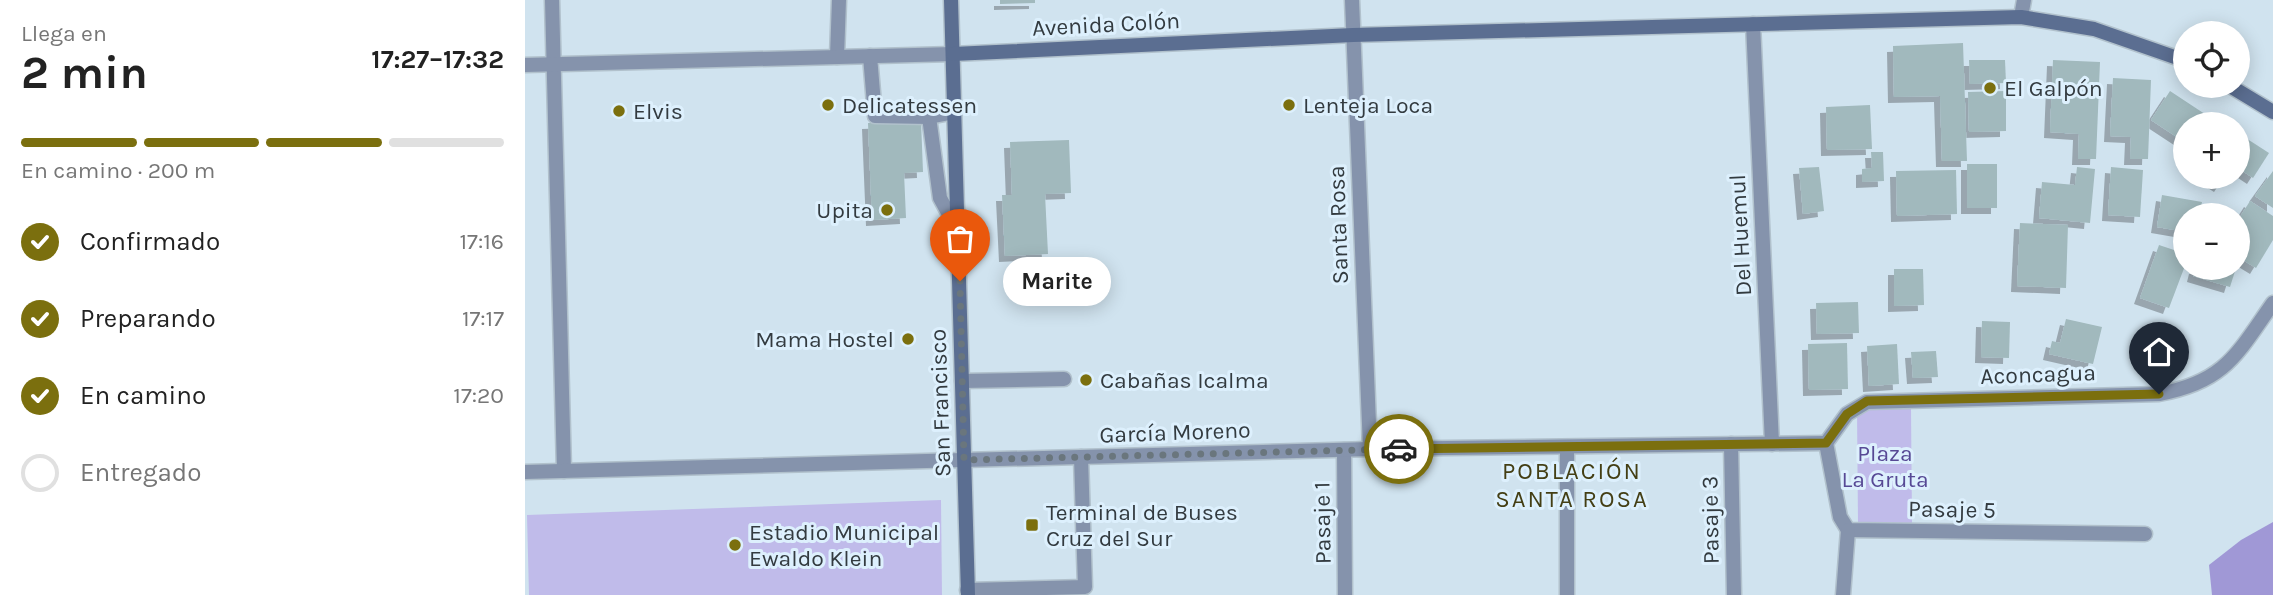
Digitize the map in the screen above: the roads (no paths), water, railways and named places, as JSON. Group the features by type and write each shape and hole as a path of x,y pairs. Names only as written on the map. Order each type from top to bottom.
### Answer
{"main road":[{"name":"San Francisco","path":"951,0 967,592"},
{"name":"Avenida Colón","path":"953,54 1353,35 2021,17 2094,29 2130,39 2173,56"},
{"path":"2250,98 2273,112"}],"street":[{"path":"552,0 565,471"},
{"path":"837,57 839,0"},
{"name":"Santa Rosa","path":"1352,0 1370,449"},
{"path":"2021,17 2024,0"},
{"name":"Del Huemul","path":"1753,24 1772,444"},
{"name":"Avenida Colón","path":"525,65 953,54"},
{"path":"870,56 875,117 929,117 955,112"},
{"path":"929,117 940,198 958,231"},
{"name":"Aconcagua","path":"1826,443 1847,414 1867,401 2159,394 2180,390 2200,383 2233,361 2273,303"},
{"path":"962,381 1064,379"},
{"path":"1826,443 1840,517 1848,530 1843,595"},
{"name":"García Moreno","path":"525,472 1370,449 1826,443"},
{"name":"Pasaje 3","path":"1731,444 1734,595"},
{"path":"1567,447 1567,595"},
{"name":"Pasaje 1","path":"1344,450 1345,595"},
{"path":"967,592 1085,587 1081,457"},
{"name":"Pasaje 5","path":"1848,530 2145,534"}],"place":[{"name":"El Galpón","path":"1990,88"},
{"name":"Delicatessen","path":"828,105"},
{"name":"Lenteja Loca","path":"1289,105"},
{"name":"Elvis","path":"619,111"},
{"name":"Upita","path":"887,210"},
{"name":"Marite","path":"960,281"},
{"name":"Mama Hostel","path":"908,339"},
{"name":"Cabañas Icalma","path":"1086,380"},
{"name":"Terminal de Buses Cruz del Sur","path":"1032,525"},
{"name":"Estadio Municipal Ewaldo Klein","path":"735,545"}],"district":[{"name":"POBLACIÓN SANTA ROSA","path":"1572,485"}],"park label":[{"name":"Plaza La Gruta","path":"1885,466"}]}
